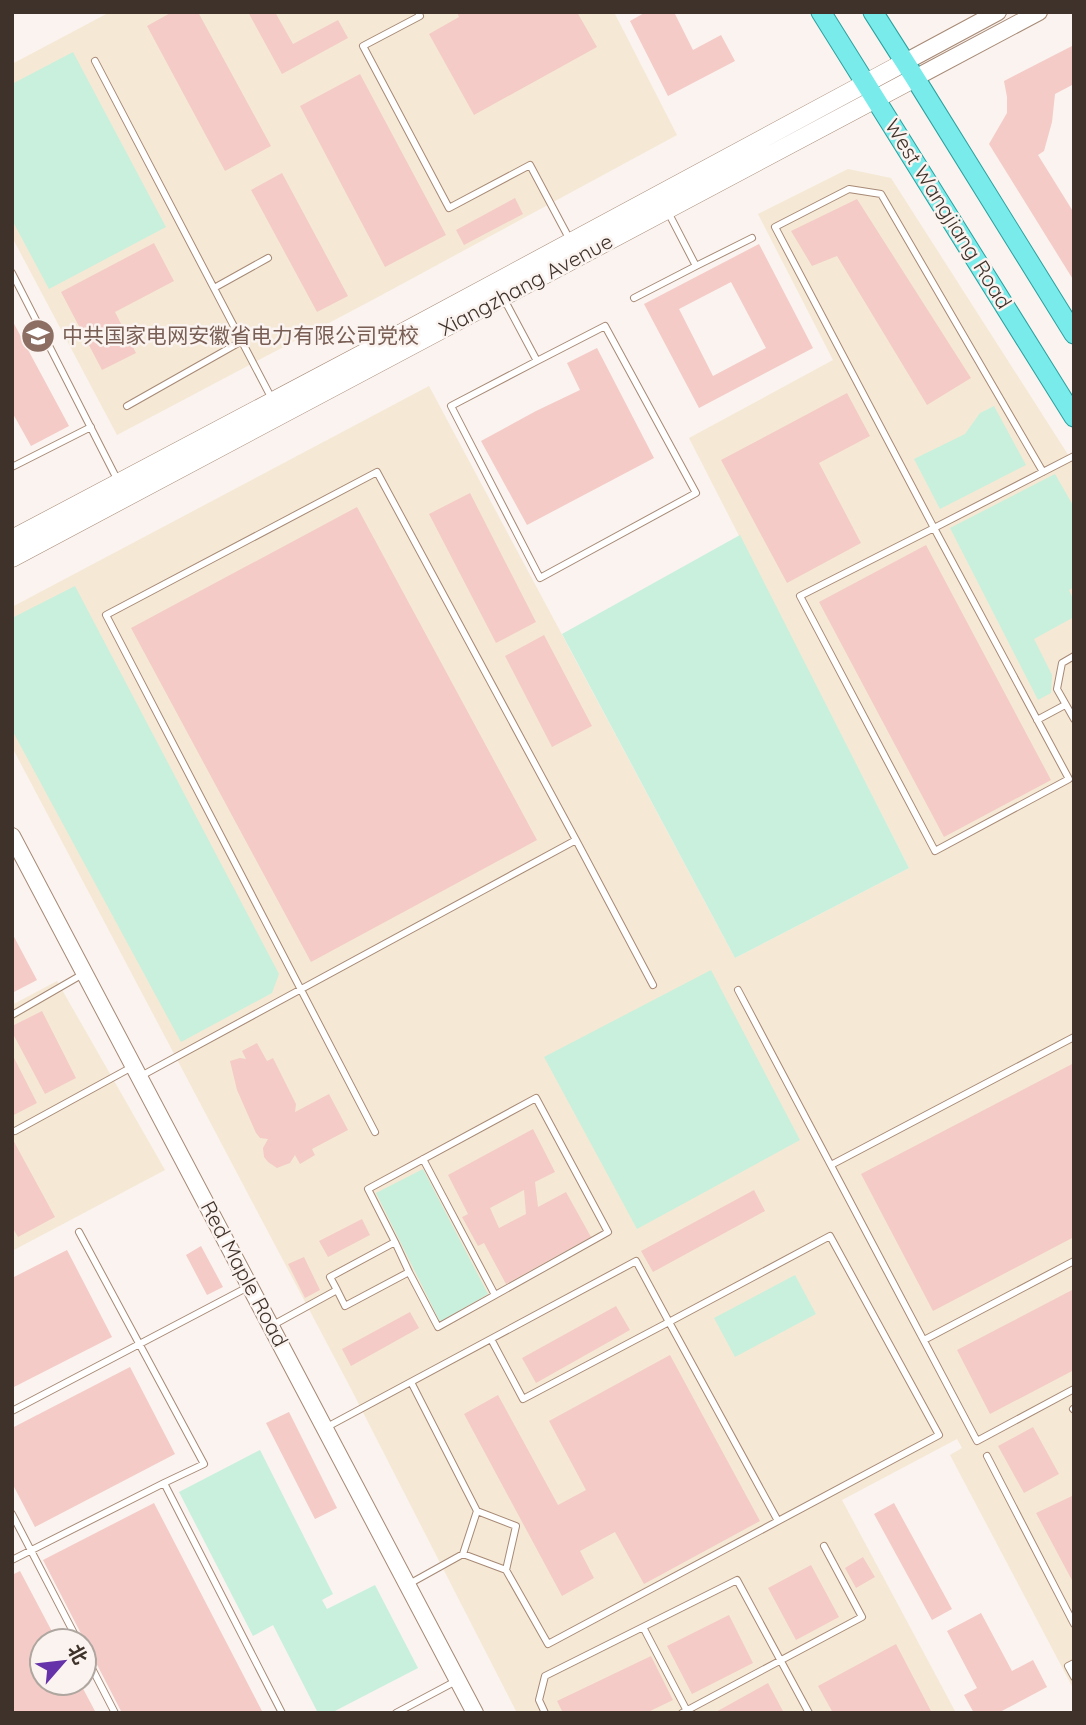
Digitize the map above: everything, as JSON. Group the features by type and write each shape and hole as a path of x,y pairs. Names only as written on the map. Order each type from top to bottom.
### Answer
{"main road":[{"name":"West Wangjiang Road","path":"821,12 1074,417"},
{"name":"West Wangjiang Road","path":"873,12 1074,334"},
{"name":"Xiangzhang Avenue","path":"12,539 571,241 910,70"},
{"name":"Xiangzhang Avenue","path":"12,558 667,210 871,91"}],"street":[{"name":"Xiangzhang Avenue","path":"910,70 998,12"},
{"name":"Xiangzhang Avenue","path":"910,70 1039,12"},
{"name":"Red Maple Road","path":"12,836 458,1680 472,1712"}],"lane":[{"path":"418,12 420,16 363,46 449,208 530,165 571,241"},
{"path":"95,61 273,401"},
{"path":"1043,472 881,194 849,188 775,227 934,528 1069,779 935,851 800,596 934,528 1043,472 1074,456"},
{"path":"667,210 696,266"},
{"path":"634,298 752,237"},
{"path":"214,288 268,258"},
{"path":"12,273 119,483"},
{"path":"503,297 537,361"},
{"path":"605,326 696,493 540,578 451,406 537,361 605,326"},
{"path":"127,405 242,341"},
{"path":"12,467 91,427"},
{"path":"375,1132 106,615 377,472 653,985"},
{"path":"1074,656 1062,663 1057,689 1074,719"},
{"path":"1037,720 1065,705"},
{"path":"15,1131 300,989 576,840"},
{"path":"12,1015 85,973"},
{"path":"738,989 977,1441 1074,1389"},
{"path":"831,1165 1074,1037"},
{"path":"536,1098 608,1232 438,1327 395,1242 368,1189 536,1098"},
{"path":"423,1159 495,1295"},
{"path":"12,1560 204,1464 79,1232"},
{"path":"463,1554 506,1570 548,1644 939,1435 830,1236 523,1399 491,1339"},
{"path":"395,1242 330,1277 345,1306 409,1272"},
{"path":"325,1428 636,1261 778,1521"},
{"path":"924,1340 1074,1261"},
{"path":"12,1411 250,1287"},
{"path":"271,1326 337,1290"},
{"path":"411,1382 477,1511 516,1526 506,1570"},
{"path":"987,1456 1074,1623"},
{"path":"164,1483 282,1713"},
{"path":"407,1585 463,1554 477,1511"},
{"path":"12,1514 71,1627"},
{"path":"643,1627 685,1712 862,1617 824,1546"},
{"path":"545,1713 539,1700 545,1676 737,1580 809,1713"},
{"path":"1074,1663 1068,1666 1074,1678"},
{"path":"98,1680 115,1713"},
{"path":"396,1713 458,1680"}],"shaded area":[{"path":"110,12 614,12 677,135 117,435 12,237 12,64"},
{"path":"848,169 891,178 1074,464 1074,1690 950,1455 962,1448 957,1439 842,1500 956,1713 517,1713 349,1385 12,747 12,607 429,386 735,958 909,868 689,438 833,360 758,214"},
{"path":"57,981 165,1170 12,1251 12,1005"}],"green space":[{"path":"73,52 166,227 49,289 12,220 12,84"},
{"path":"994,406 1026,465 940,509 914,459 965,434 980,413"},
{"path":"1055,474 1074,507 1074,587 1069,590 1074,601 1074,617 1034,639 1052,675 1051,693 1038,700 950,528"},
{"path":"740,535 909,868 735,958 562,634"},
{"path":"75,586 279,974 272,993 181,1042 12,730 12,618"},
{"path":"711,970 800,1140 637,1229 544,1057"},
{"path":"423,1169 488,1294 440,1322 376,1193"},
{"path":"795,1275 816,1314 735,1357 714,1318"},
{"path":"260,1450 333,1594 322,1600 327,1609 375,1585 418,1668 331,1713 318,1713 273,1625 253,1636 179,1492"}],"building":[{"path":"172,12 198,12 271,146 225,171 147,26"},
{"path":"248,12 275,12 293,44 338,20 348,38 282,74"},
{"path":"457,12 577,12 597,47 474,115 429,34 459,17"},
{"path":"646,12 674,12 693,50 721,35 735,61 668,96 630,21"},
{"path":"1074,45 1074,84 1055,94 1052,122 1044,151 1038,155 1074,213 1074,281 989,144 1007,113 1004,81"},
{"path":"360,74 446,235 385,267 300,106"},
{"path":"282,173 348,296 317,312 251,190"},
{"path":"515,198 523,214 464,245 456,230"},
{"path":"857,199 971,378 927,405 837,256 812,266 791,231"},
{"path":"154,243 174,281 115,312 136,353 102,370 61,292"},
{"path":"759,244 813,348 699,408 644,304","holes":["731,282 766,348 713,376 679,309"]},
{"path":"12,320 69,426 31,446 12,412"},
{"path":"597,348 654,458 527,525 481,441 580,390 567,363"},
{"path":"847,393 870,436 819,463 861,543 787,583 721,460"},
{"path":"470,493 536,622 496,643 429,514"},
{"path":"357,507 537,840 311,962 131,628"},
{"path":"926,545 1051,780 944,837 819,602"},
{"path":"544,635 592,726 552,747 505,656"},
{"path":"12,933 37,980 12,993"},
{"path":"42,1011 76,1078 45,1094 12,1032 12,1026"},
{"path":"257,1043 267,1061 273,1058 296,1104 295,1112 329,1094 348,1130 312,1149 315,1155 300,1164 295,1155 290,1163 277,1168 268,1162 263,1148 268,1139 260,1138 256,1133 237,1090 230,1061 246,1059 242,1051"},
{"path":"12,1054 37,1103 12,1116"},
{"path":"1074,1063 1074,1237 933,1311 861,1174"},
{"path":"533,1129 555,1172 535,1182 538,1207 566,1192 591,1237 506,1284 484,1243 478,1246 462,1217 468,1214 448,1175","holes":["524,1190 526,1214 499,1228 490,1208"]},
{"path":"12,1138 55,1217 18,1237 12,1227"},
{"path":"754,1190 765,1211 653,1272 641,1251"},
{"path":"362,1219 370,1235 328,1257 319,1241"},
{"path":"201,1246 223,1287 207,1295 186,1255"},
{"path":"67,1250 112,1337 12,1388 12,1278"},
{"path":"304,1257 320,1290 305,1298 288,1264"},
{"path":"1074,1289 1074,1370 990,1414 957,1350"},
{"path":"616,1306 630,1330 536,1383 522,1358"},
{"path":"410,1312 419,1328 351,1366 342,1349"},
{"path":"670,1355 760,1521 644,1584 615,1532 580,1551 594,1578 562,1596 464,1414 498,1395 558,1505 586,1490 549,1421"},
{"path":"130,1367 175,1454 35,1527 12,1483 12,1428"},
{"path":"289,1412 337,1508 315,1519 266,1423"},
{"path":"1033,1427 1059,1474 1024,1493 998,1446"},
{"path":"1072,1496 1074,1499 1074,1584 1036,1513"},
{"path":"154,1503 263,1713 122,1713 98,1667 98,1627 78,1627 43,1560"},
{"path":"894,1503 952,1609 932,1620 874,1514"},
{"path":"863,1557 875,1577 856,1588 845,1568"},
{"path":"811,1565 839,1617 796,1640 768,1588"},
{"path":"20,1571 50,1627 28,1627 28,1697 87,1697 96,1713 12,1713 12,1575"},
{"path":"981,1613 1012,1671 1033,1660 1047,1687 998,1713 974,1713 964,1695 977,1688 947,1631"},
{"path":"729,1615 753,1663 692,1694 667,1646"},
{"path":"896,1644 932,1713 833,1713 818,1686"},
{"path":"651,1656 673,1700 646,1713 563,1713 557,1701"},
{"path":"768,1683 784,1713 714,1713"}],"place":[{"name":"中共国家电网安徽省电力有限公司党校","path":"38,336"}]}
